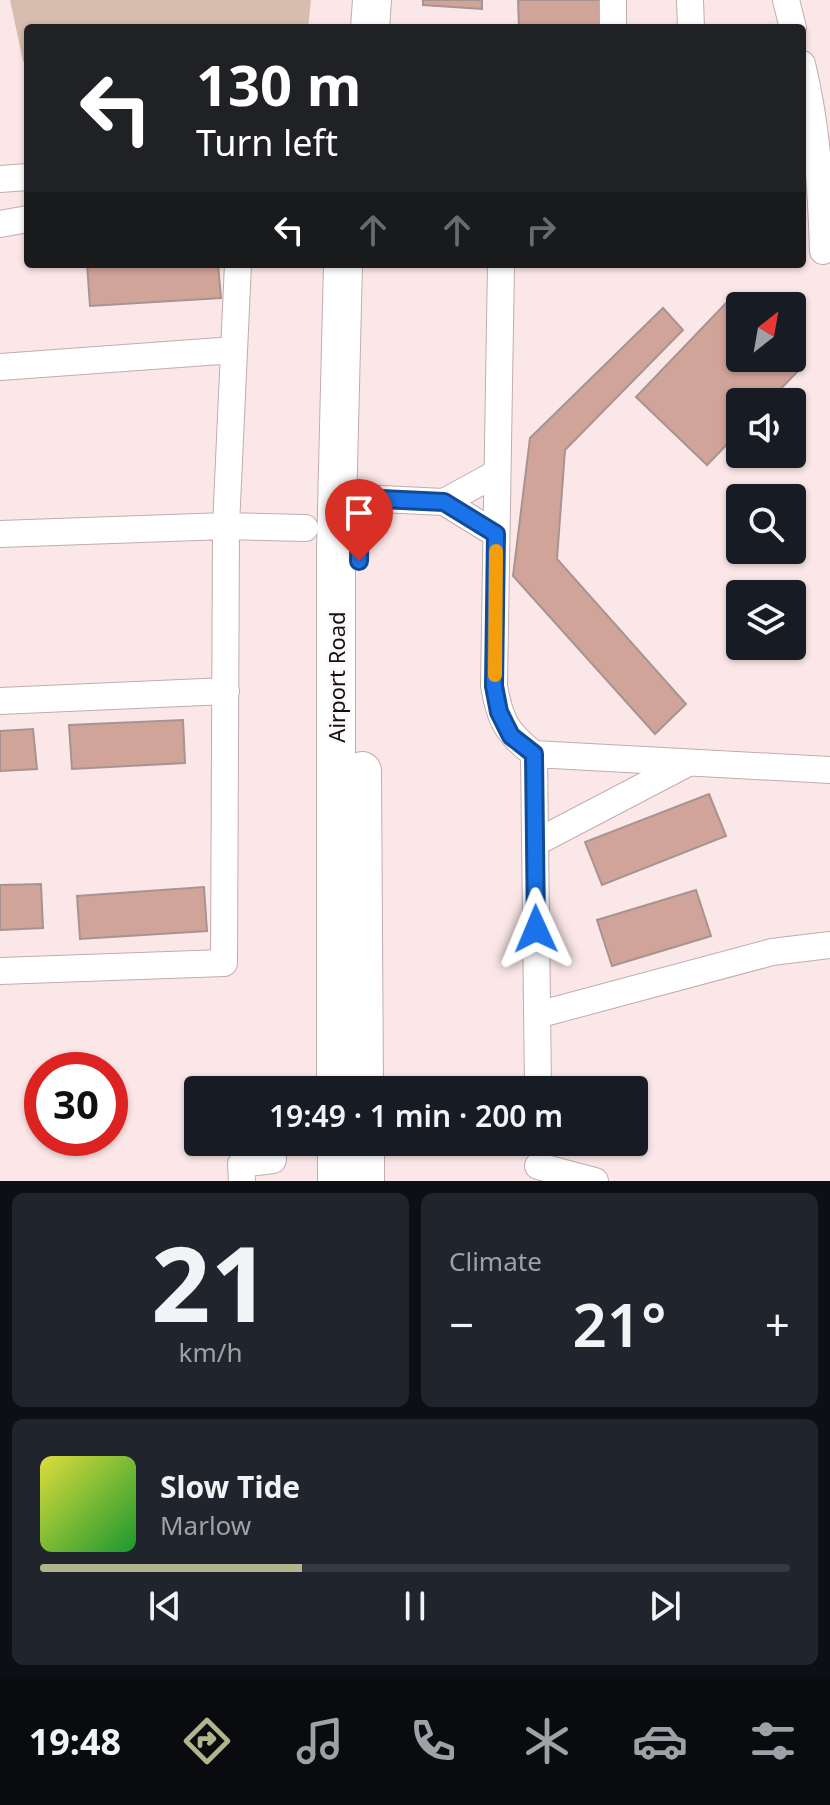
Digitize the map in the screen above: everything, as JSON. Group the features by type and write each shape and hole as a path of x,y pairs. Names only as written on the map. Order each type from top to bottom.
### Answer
{"highway":[{"path":"353,24 355,0"},
{"path":"370,24 372,0"},
{"name":"Airport Road","path":"336,1076 336,550 343,268"},
{"name":"Airport Road","path":"361,268 364,1076"},
{"path":"337,1156 337,1181"},
{"path":"365,1156 365,1181"}],"street":[{"path":"613,0 613,24"},
{"path":"690,0 691,24"},
{"path":"786,0 792,24"},
{"path":"806,80 820,168 818,251"},
{"path":"0,179 24,177"},
{"path":"0,224 24,220"},
{"path":"0,971 224,963 226,526 238,268"},
{"path":"501,268 494,686 499,712 511,736 534,754 830,770"},
{"path":"0,367 234,350"},
{"path":"444,502 497,473"},
{"path":"360,498 444,502 496,534"},
{"path":"0,534 226,526 305,528"},
{"path":"0,701 226,691"},
{"path":"534,754 538,1076"},
{"path":"535,843 689,763"},
{"path":"537,1015 772,952 830,945"},
{"path":"242,1181 241,1164 273,1161"},
{"path":"538,1163 595,1181"}],"shaded area":[{"path":"10,0 311,0 308,24 24,24 23,61"}],"building":[{"path":"423,0 482,0 482,9 423,5"},
{"path":"518,0 602,0 603,24 519,24"},
{"path":"87,268 218,268 221,298 90,306"},
{"path":"726,303 726,372 797,372 782,388 726,388 726,445 707,465 636,397"},
{"path":"663,308 683,330 565,450 557,559 686,704 655,734 513,576 530,438"},
{"path":"183,720 185,763 72,769 69,725"},
{"path":"33,729 37,769 0,771 0,731"},
{"path":"709,794 726,836 602,885 585,842"},
{"path":"41,884 43,928 0,930 0,885"},
{"path":"204,887 207,931 80,939 77,896"},
{"path":"696,890 711,936 612,966 597,920"}],"slow traffic":[{"path":"495,675 496,551"}],"route":[{"path":"359,561 360,498 444,502 496,534 494,686 499,712 511,736 534,754 536,929"}]}
